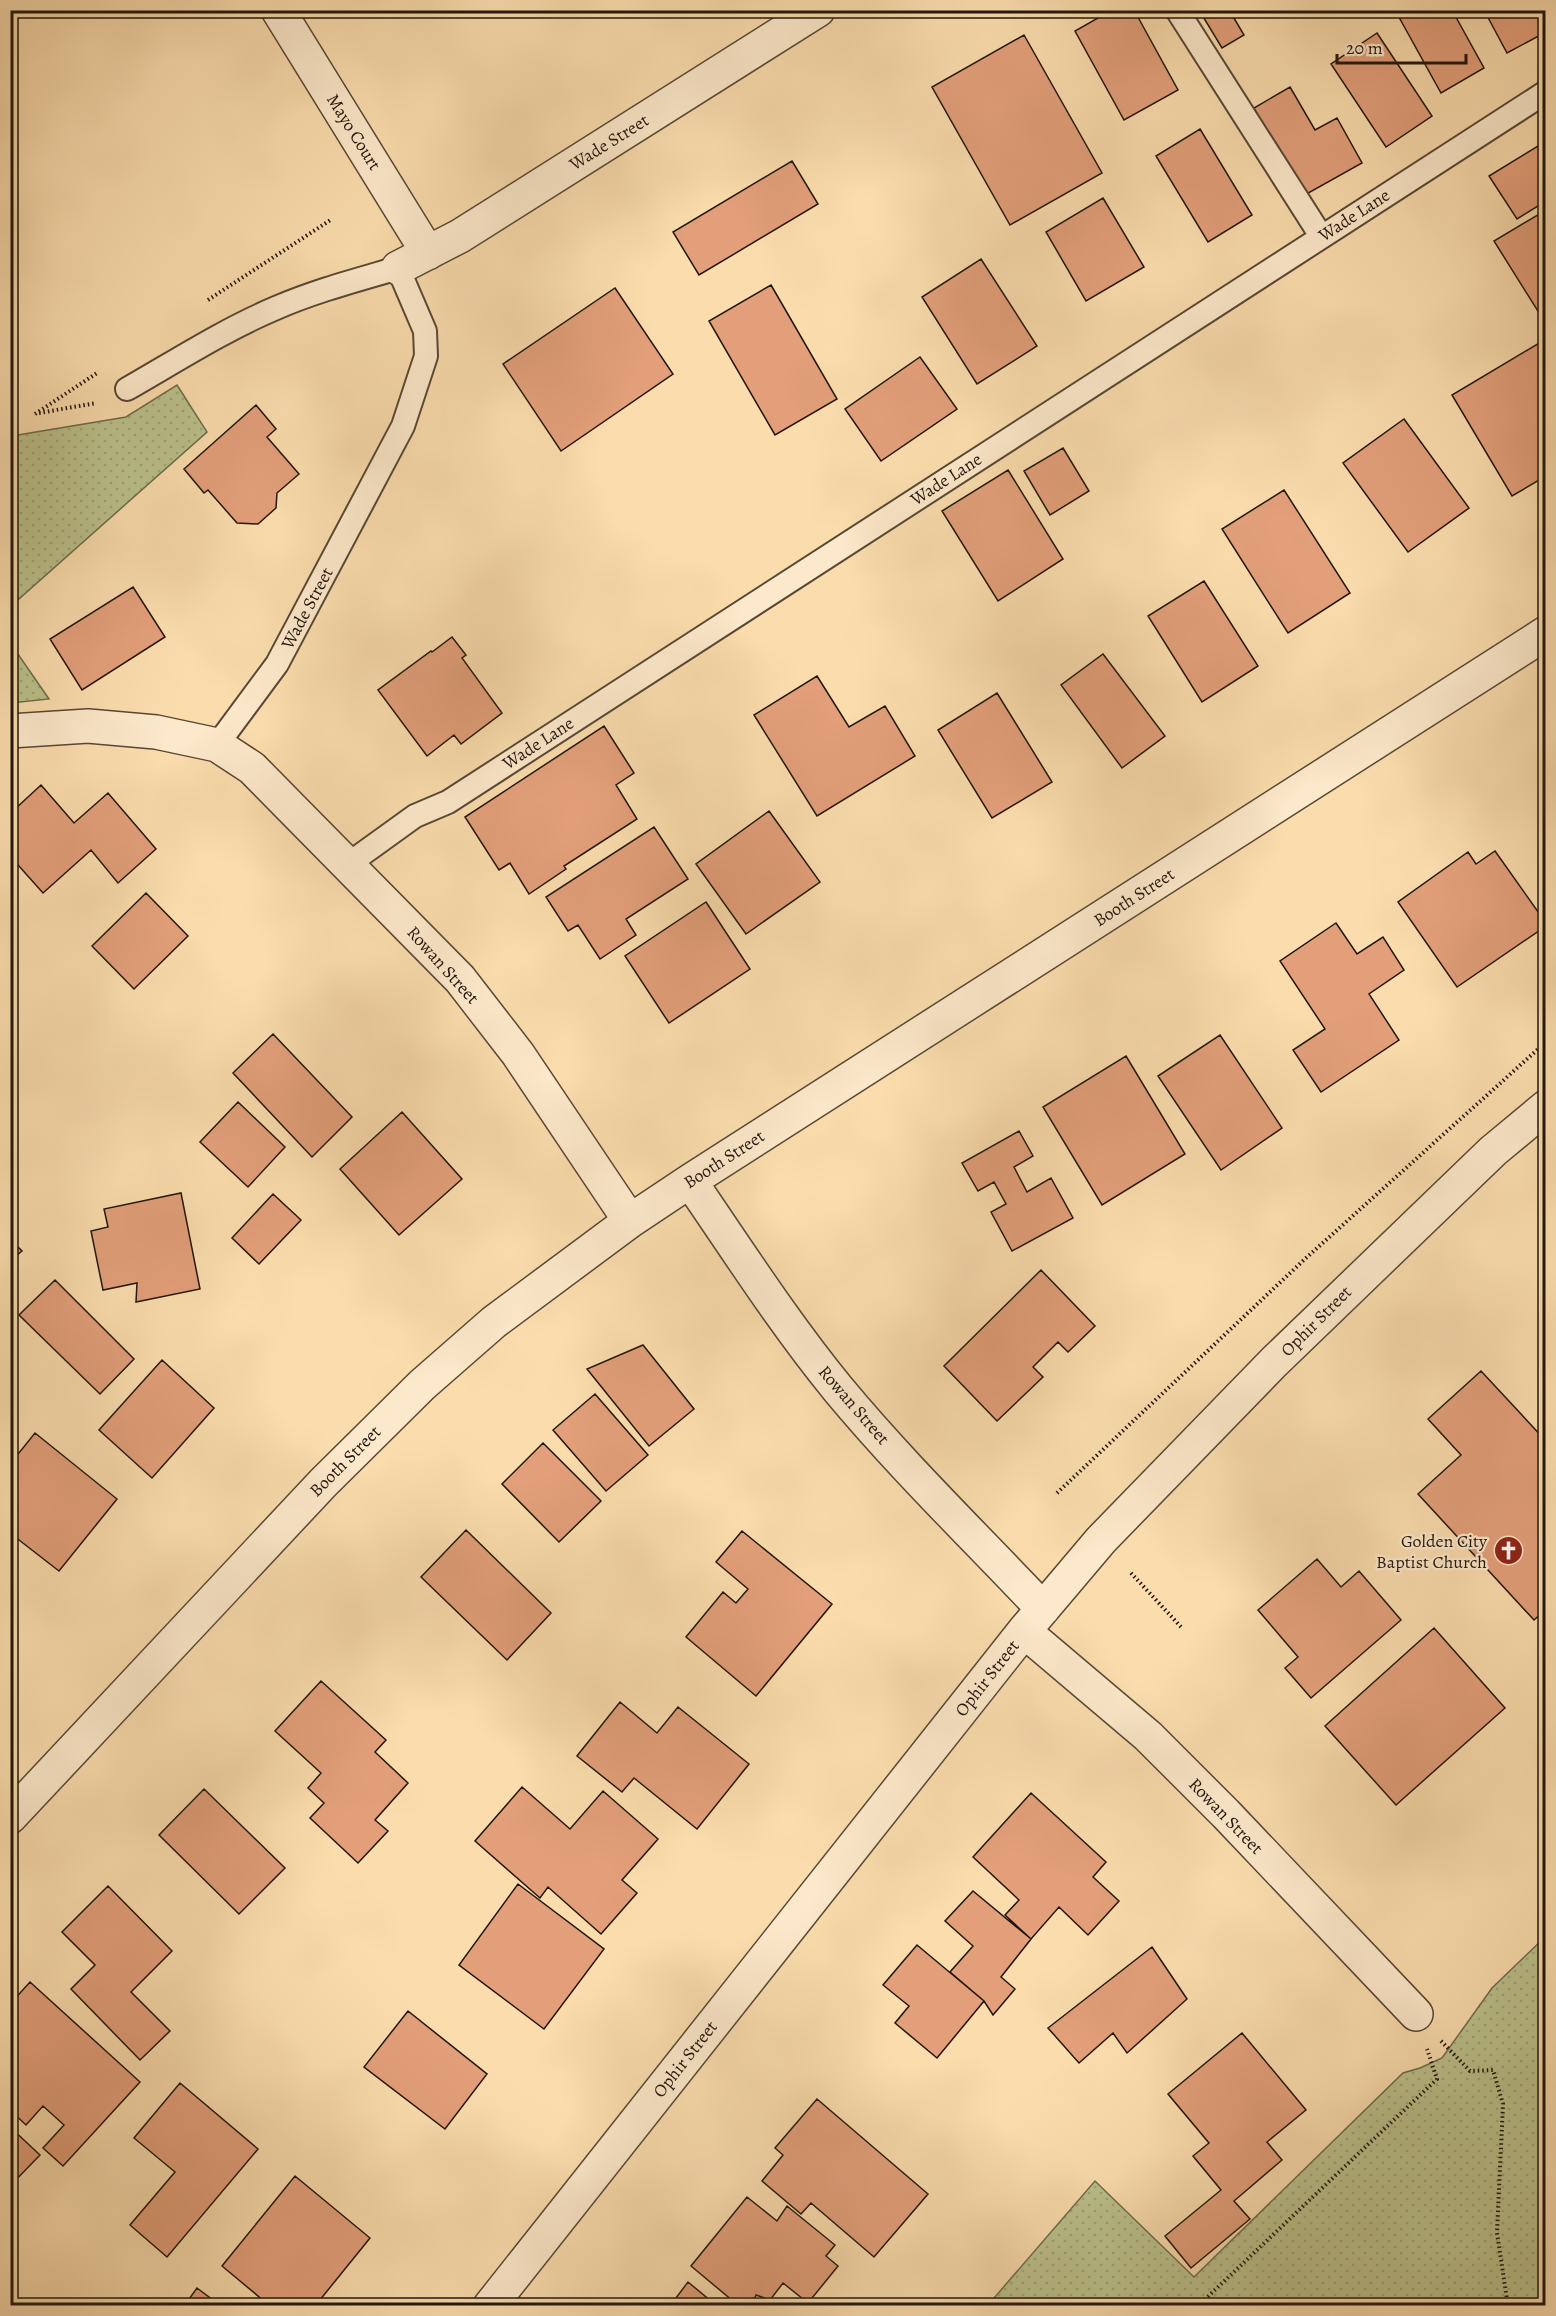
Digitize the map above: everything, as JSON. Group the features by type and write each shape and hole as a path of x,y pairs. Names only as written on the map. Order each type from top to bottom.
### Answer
{"street":[{"name":"Mayo Court","path":"278,10 428,254"},
{"name":"Wade Street","path":"398,268 460,236 818,10"},
{"name":"Booth Street","path":"10,1817 322,1483 422,1385 494,1322 630,1221 690,1180 1545,633"},
{"path":"10,731 88,726 156,732 217,745"},
{"name":"Rowan Street","path":"217,745 252,768 460,979 518,1054 630,1221"},
{"name":"Ophir Street","path":"490,2306 1034,1620 1101,1540 1274,1362 1492,1151 1545,1107"},
{"name":"Rowan Street","path":"690,1180 794,1331 839,1390 930,1490 1034,1620 1233,1822 1416,2014"}],"lane":[{"path":"1177,10 1321,236"},
{"name":"Wade Lane","path":"347,865 415,816 448,802 1545,92"},
{"name":"Wade Street","path":"127,389 202,346 276,308 398,268 425,331 426,356 416,393 403,426 277,664 217,745"}],"path":[{"path":"35,414 94,404 127,389"},
{"path":"1057,1493 1306,1258 1545,1042"},
{"path":"1131,1573 1182,1628"},
{"path":"1198,2306 1437,2079 1416,2014"},
{"path":"1416,2014 1470,2071 1493,2070 1503,2104 1497,2234 1508,2306"}],"green space":[{"path":"177,385 207,432 11,606 11,442 18,435 126,417"},
{"path":"11,644 49,699 11,703"},
{"path":"1545,1937 1545,2305 988,2305 1095,2181 1194,2277 1403,2073 1442,2058 1492,1988"}],"building":[{"path":"1112,10 1134,10 1178,90 1124,120 1075,31"},
{"path":"1199,10 1234,10 1231,13 1244,35 1222,48"},
{"path":"1395,10 1452,10 1484,68 1441,93"},
{"path":"1484,10 1546,10 1546,32 1507,53"},
{"path":"1377,33 1432,116 1386,147 1331,64"},
{"path":"1024,35 1102,173 1010,225 932,87"},
{"path":"1290,87 1315,130 1337,118 1362,163 1303,196 1254,108"},
{"path":"1200,129 1252,215 1208,242 1156,156"},
{"path":"1546,141 1546,201 1517,219 1489,176"},
{"path":"792,161 818,204 699,275 673,232"},
{"path":"1103,198 1144,267 1086,301 1046,232"},
{"path":"1546,210 1546,324 1494,241"},
{"path":"981,259 1037,346 977,384 922,297"},
{"path":"771,285 837,399 775,435 709,321"},
{"path":"615,288 673,374 561,451 503,364"},
{"path":"1541,342 1546,349 1546,476 1512,496 1452,395"},
{"path":"920,357 957,409 881,461 845,409"},
{"path":"256,405 276,429 267,437 299,474 277,493 276,508 258,524 237,523 208,490 204,493 184,469"},
{"path":"1404,419 1469,508 1408,552 1343,463"},
{"path":"1063,448 1089,491 1050,515 1024,471"},
{"path":"1008,470 1063,559 998,601 942,511"},
{"path":"1284,490 1350,593 1288,633 1222,529"},
{"path":"1204,581 1258,666 1202,702 1148,616"},
{"path":"133,587 165,637 82,690 50,639"},
{"path":"452,637 466,655 462,658 502,713 461,744 454,735 427,756 378,690"},
{"path":"1103,654 1165,736 1122,768 1061,685"},
{"path":"817,676 849,727 885,706 915,756 817,816 754,715"},
{"path":"997,693 1052,782 992,818 938,730"},
{"path":"604,726 634,773 616,785 637,819 564,866 566,869 529,894 510,863 499,870 465,817"},
{"path":"41,785 74,823 108,793 156,849 118,883 91,850 43,893 10,856 10,804 15,809"},
{"path":"769,811 820,882 746,934 696,864"},
{"path":"654,827 688,879 626,919 636,935 600,959 578,925 568,931 546,897"},
{"path":"1495,851 1546,926 1457,987 1398,902 1468,852 1476,864"},
{"path":"146,893 188,936 134,989 92,946"},
{"path":"706,902 750,969 669,1023 625,956"},
{"path":"1336,923 1357,954 1383,937 1404,970 1369,994 1399,1040 1321,1092 1293,1050 1325,1029 1280,961"},
{"path":"273,1034 352,1117 312,1157 233,1073"},
{"path":"1220,1035 1282,1128 1221,1170 1158,1076"},
{"path":"1126,1056 1185,1154 1102,1205 1043,1107"},
{"path":"238,1102 285,1147 248,1187 200,1142"},
{"path":"402,1112 462,1179 399,1235 340,1169"},
{"path":"1019,1131 1033,1156 1014,1167 1027,1192 1051,1178 1073,1218 1012,1251 991,1212 1006,1204 994,1182 978,1191 962,1163"},
{"path":"181,1193 200,1289 136,1302 137,1283 103,1290 91,1231 108,1227 104,1209"},
{"path":"273,1194 301,1220 259,1264 232,1238"},
{"path":"10,1239 22,1251 10,1261"},
{"path":"1041,1270 1095,1326 1068,1352 1058,1342 1033,1367 1043,1377 997,1421 944,1366"},
{"path":"55,1280 134,1359 100,1394 19,1315"},
{"path":"643,1345 694,1409 649,1446 587,1369"},
{"path":"162,1360 214,1408 152,1478 99,1430"},
{"name":"Golden City Baptist Church","path":"1481,1371 1546,1441 1546,1609 1534,1620 1418,1494 1461,1455 1428,1419"},
{"path":"595,1394 648,1455 606,1491 553,1430"},
{"path":"35,1433 117,1499 59,1571 10,1533 10,1464"},
{"path":"543,1443 601,1501 559,1542 502,1484"},
{"path":"466,1530 551,1613 507,1660 421,1577"},
{"path":"742,1531 832,1604 756,1696 686,1637 723,1592 736,1603 748,1589 716,1562"},
{"path":"1317,1559 1341,1587 1359,1571 1401,1620 1311,1698 1285,1668 1298,1657 1258,1610"},
{"path":"1434,1628 1505,1708 1396,1805 1325,1726"},
{"path":"321,1681 386,1740 375,1752 408,1783 375,1820 388,1831 358,1863 310,1818 324,1803 308,1788 321,1773 275,1731"},
{"path":"620,1702 657,1733 678,1707 749,1764 697,1829 634,1778 622,1792 577,1756"},
{"path":"522,1787 570,1829 603,1791 658,1839 622,1880 637,1893 601,1934 548,1887 540,1898 475,1841"},
{"path":"204,1789 285,1868 239,1914 159,1835"},
{"path":"1031,1793 1106,1862 1093,1877 1119,1901 1088,1935 1059,1907 1031,1939 1005,1915 1019,1900 973,1857"},
{"path":"518,1884 604,1949 544,2029 459,1965"},
{"path":"108,1886 172,1951 131,1992 170,2031 140,2060 71,1989 95,1965 62,1932"},
{"path":"973,1891 1031,1939 1001,1977 1015,1989 993,2015 984,2001 950,1972 973,1946 945,1921"},
{"path":"917,1945 984,2001 937,2058 895,2023 909,2006 883,1985"},
{"path":"1152,1947 1187,1999 1127,2053 1113,2033 1079,2063 1048,2028"},
{"path":"30,1982 140,2082 63,2166 43,2148 64,2125 43,2106 26,2125 10,2110 10,2004"},
{"path":"408,2011 487,2074 445,2129 364,2067"},
{"path":"1242,2033 1306,2110 1267,2142 1282,2160 1234,2201 1250,2219 1191,2268 1165,2236 1221,2190 1193,2156 1209,2143 1168,2094"},
{"path":"180,2083 258,2149 167,2257 130,2225 175,2172 134,2138"},
{"path":"817,2099 928,2194 874,2257 811,2203 801,2214 762,2181 783,2155 775,2148"},
{"path":"10,2127 40,2155 10,2186"},
{"path":"295,2176 370,2238 315,2306 270,2306 222,2266"},
{"path":"747,2197 777,2221 787,2206 835,2245 826,2256 838,2266 808,2303 783,2283 770,2300 756,2295 752,2306 739,2306 691,2266"},
{"path":"688,2282 717,2306 670,2306"},
{"path":"197,2288 221,2306 184,2306"}],"place":[{"name":"Golden City Baptist Church","path":"1508,1551"}]}
